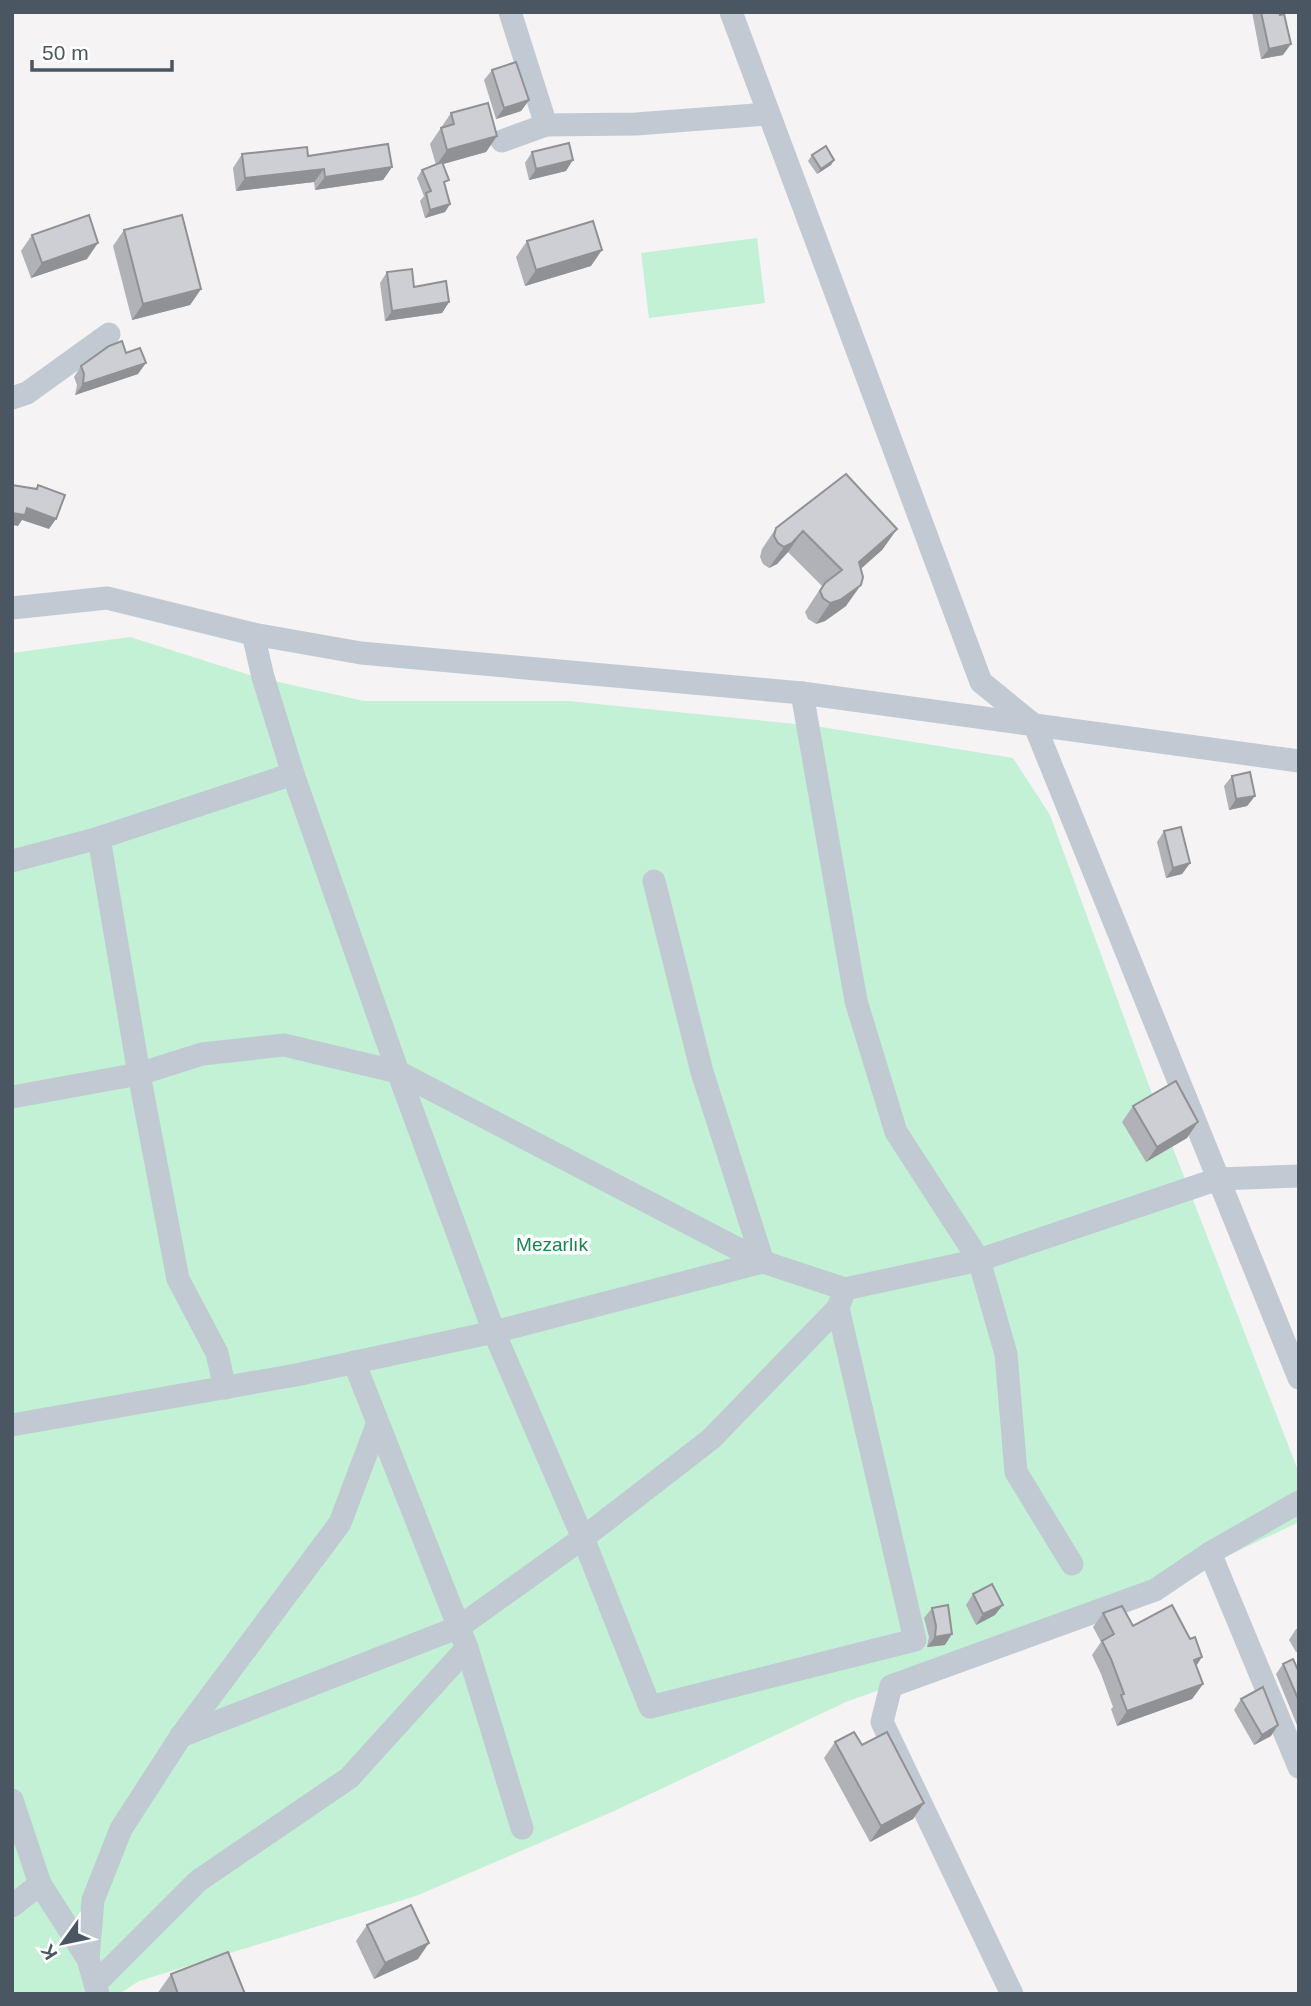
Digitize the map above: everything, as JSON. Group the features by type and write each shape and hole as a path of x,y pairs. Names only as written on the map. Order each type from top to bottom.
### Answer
{"street":[{"path":"510,12 546,125"},
{"path":"731,12 981,682 1035,726 1299,1378"},
{"path":"502,142 546,125 636,124 768,114"},
{"path":"12,398 27,393 109,334"},
{"path":"12,608 107,598 253,634 361,653 803,693 1299,761"},
{"path":"253,634 263,677 293,774 398,1072 494,1332 583,1538 650,1707 915,1640 841,1299"},
{"path":"803,693 856,1001 896,1132 979,1260 1006,1354 1016,1472 1072,1564"},
{"path":"12,861 99,838 293,774"},
{"path":"99,838 139,1074 178,1279 217,1353 225,1388"},
{"path":"654,881 702,1072 763,1262"},
{"path":"12,1097 139,1074 202,1054 284,1045 398,1072 763,1262 841,1299"},
{"path":"97,1989 198,1881 349,1778 463,1638 583,1538 710,1440 841,1299 979,1260 1218,1179 1299,1176"},
{"path":"12,1426 225,1388 494,1332 763,1262"},
{"path":"354,1362 463,1638 522,1828"},
{"path":"88,1959 93,1900 121,1829 181,1736 340,1523 377,1425"},
{"path":"1012,1994 882,1722 891,1686 1155,1590 1210,1553 1299,1502"},
{"path":"1210,1553 1299,1767"},
{"path":"181,1736 463,1638"},
{"path":"12,1800 40,1884 88,1959 97,1989"},
{"path":"12,1906 40,1884"}],"green space":[{"path":"757,238 765,303 649,318 641,253"},
{"name":"Mezarlık","path":"130,637 256,677 364,701 568,701 815,726 1013,758 1050,815 1155,1102 1299,1473 1299,1522 1155,1590 846,1702 614,1811 416,1896 139,1981 119,1994 12,1994 12,653"}],"building":[{"path":"1261,12 1284,14 1291,44 1269,49"},
{"path":"516,62 529,100 504,108 492,70"},
{"path":"488,103 497,136 447,150 441,128 454,124 451,113"},
{"path":"569,143 573,160 536,169 532,152"},
{"path":"388,144 392,167 325,177 324,169 245,178 242,154 307,147 308,156"},
{"path":"826,146 834,160 821,169 812,155"},
{"path":"442,162 449,180 444,182 450,204 430,210 426,193 431,191 422,170"},
{"path":"89,215 98,243 42,263 32,235"},
{"path":"182,215 201,289 143,304 124,230"},
{"path":"593,221 602,250 536,270 527,241"},
{"path":"412,269 414,287 446,281 449,302 392,311 387,272"},
{"path":"122,341 126,353 140,348 146,363 83,384 81,366 109,346"},
{"path":"846,474 897,529 859,562 863,577 861,585 840,600 830,603 823,598 820,591 825,583 842,570 803,531 784,547 774,536 776,528"},
{"path":"12,485 37,489 38,485 65,495 56,519 27,508 25,515 12,513"},
{"path":"1250,772 1255,796 1236,799 1232,776"},
{"path":"1181,827 1190,863 1173,868 1164,831"},
{"path":"1176,1081 1198,1122 1157,1147 1133,1106"},
{"path":"992,1584 1003,1605 983,1614 973,1594"},
{"path":"948,1605 952,1634 935,1637 936,1626 932,1608"},
{"path":"1172,1605 1190,1639 1195,1637 1202,1657 1194,1660 1203,1684 1127,1711 1121,1695 1124,1694 1102,1641 1114,1634 1103,1613 1122,1606 1133,1626"},
{"path":"1293,1659 1299,1672 1299,1701 1283,1664"},
{"path":"1263,1687 1278,1725 1262,1735 1241,1699"},
{"path":"854,1732 862,1745 887,1732 924,1803 881,1826 835,1742"},
{"path":"411,1905 429,1943 385,1963 367,1925"},
{"path":"228,1952 245,1994 178,1994 171,1974"}]}
